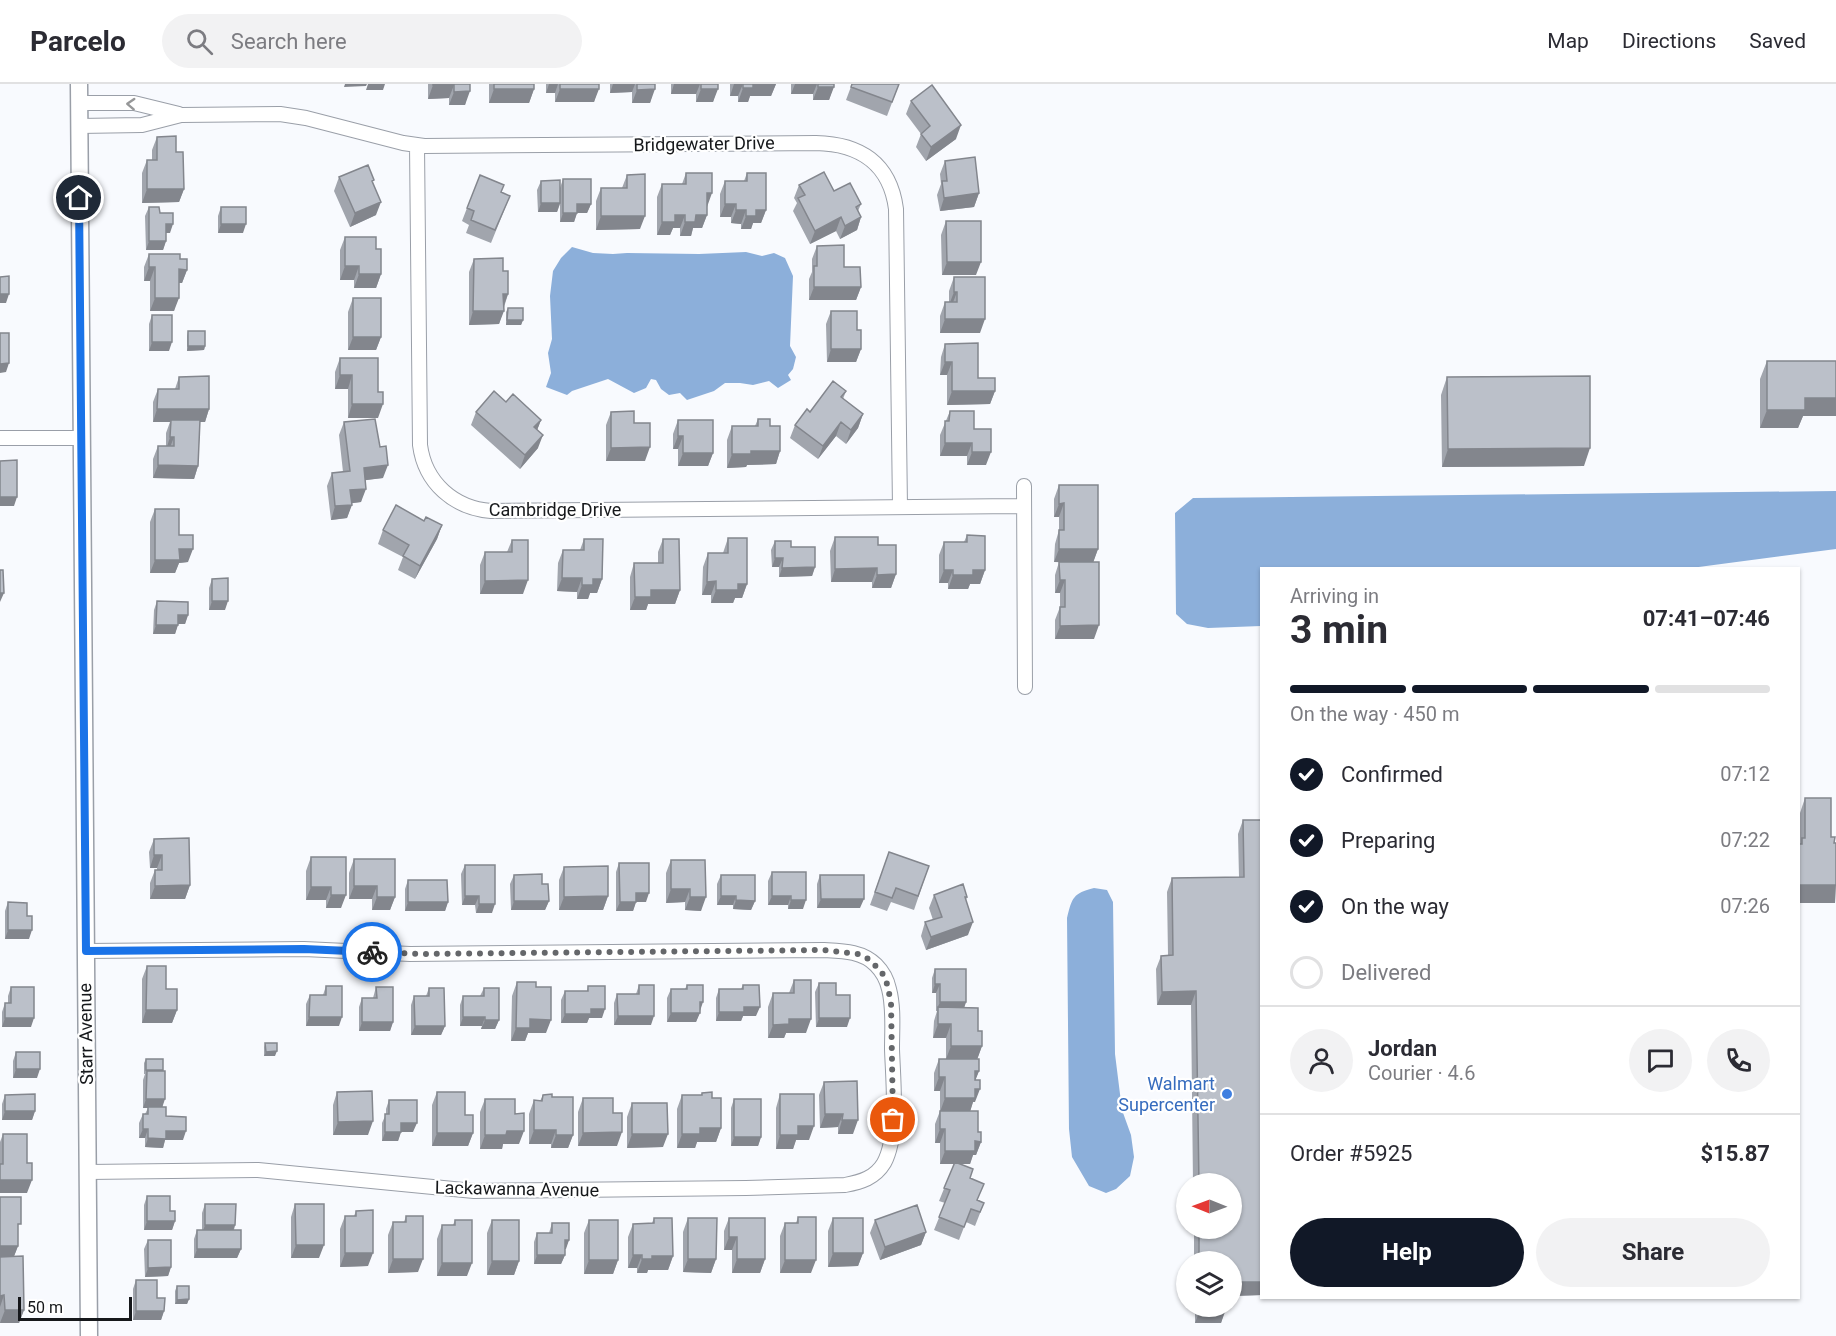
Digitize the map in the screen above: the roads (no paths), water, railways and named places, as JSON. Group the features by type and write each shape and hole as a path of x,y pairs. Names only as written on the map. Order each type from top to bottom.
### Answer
{"street":[{"name":"Starr Avenue","path":"79,84 89,1336"},
{"name":"Bridgewater Drive","path":"79,103 134,103 181,115 289,115 417,145 438,147 829,143 846,146 868,157 879,167 891,186 897,209 900,507"},
{"name":"Bridgewater Drive","path":"79,126 142,125 181,115"},
{"name":"Cambridge Drive","path":"417,145 420,446 428,472 449,496 470,507 491,511 1024,506"},
{"path":"0,438 81,438"},
{"path":"1024,486 1025,687"},
{"name":"Lackawanna Avenue","path":"86,951 304,949 420,954 824,950 858,954 874,963 886,980 891,1002 893,1120 888,1152 884,1162 873,1175 856,1183 824,1187 474,1191 258,1170 88,1172"}],"water":[{"path":"572,247 593,253 746,252 762,256 774,253 785,258 793,276 790,346 796,357 793,369 788,375 791,380 778,388 769,381 753,385 725,383 714,391 687,400 680,393 669,395 661,389 656,380 651,379 646,388 634,393 608,379 572,391 567,395 546,387 551,373 548,353 552,339 550,296 553,271"},
{"path":"1836,491 1836,549 1699,567 1260,567 1260,626 1208,628 1187,624 1176,614 1175,513 1193,498"},
{"path":"1094,888 1107,890 1113,902 1115,1054 1122,1110 1131,1135 1134,1157 1130,1176 1116,1189 1106,1193 1089,1186 1072,1157 1069,1129 1067,918 1074,897"}],"place":[{"name":"Walmart Supercenter","path":"1227,1094"}]}
